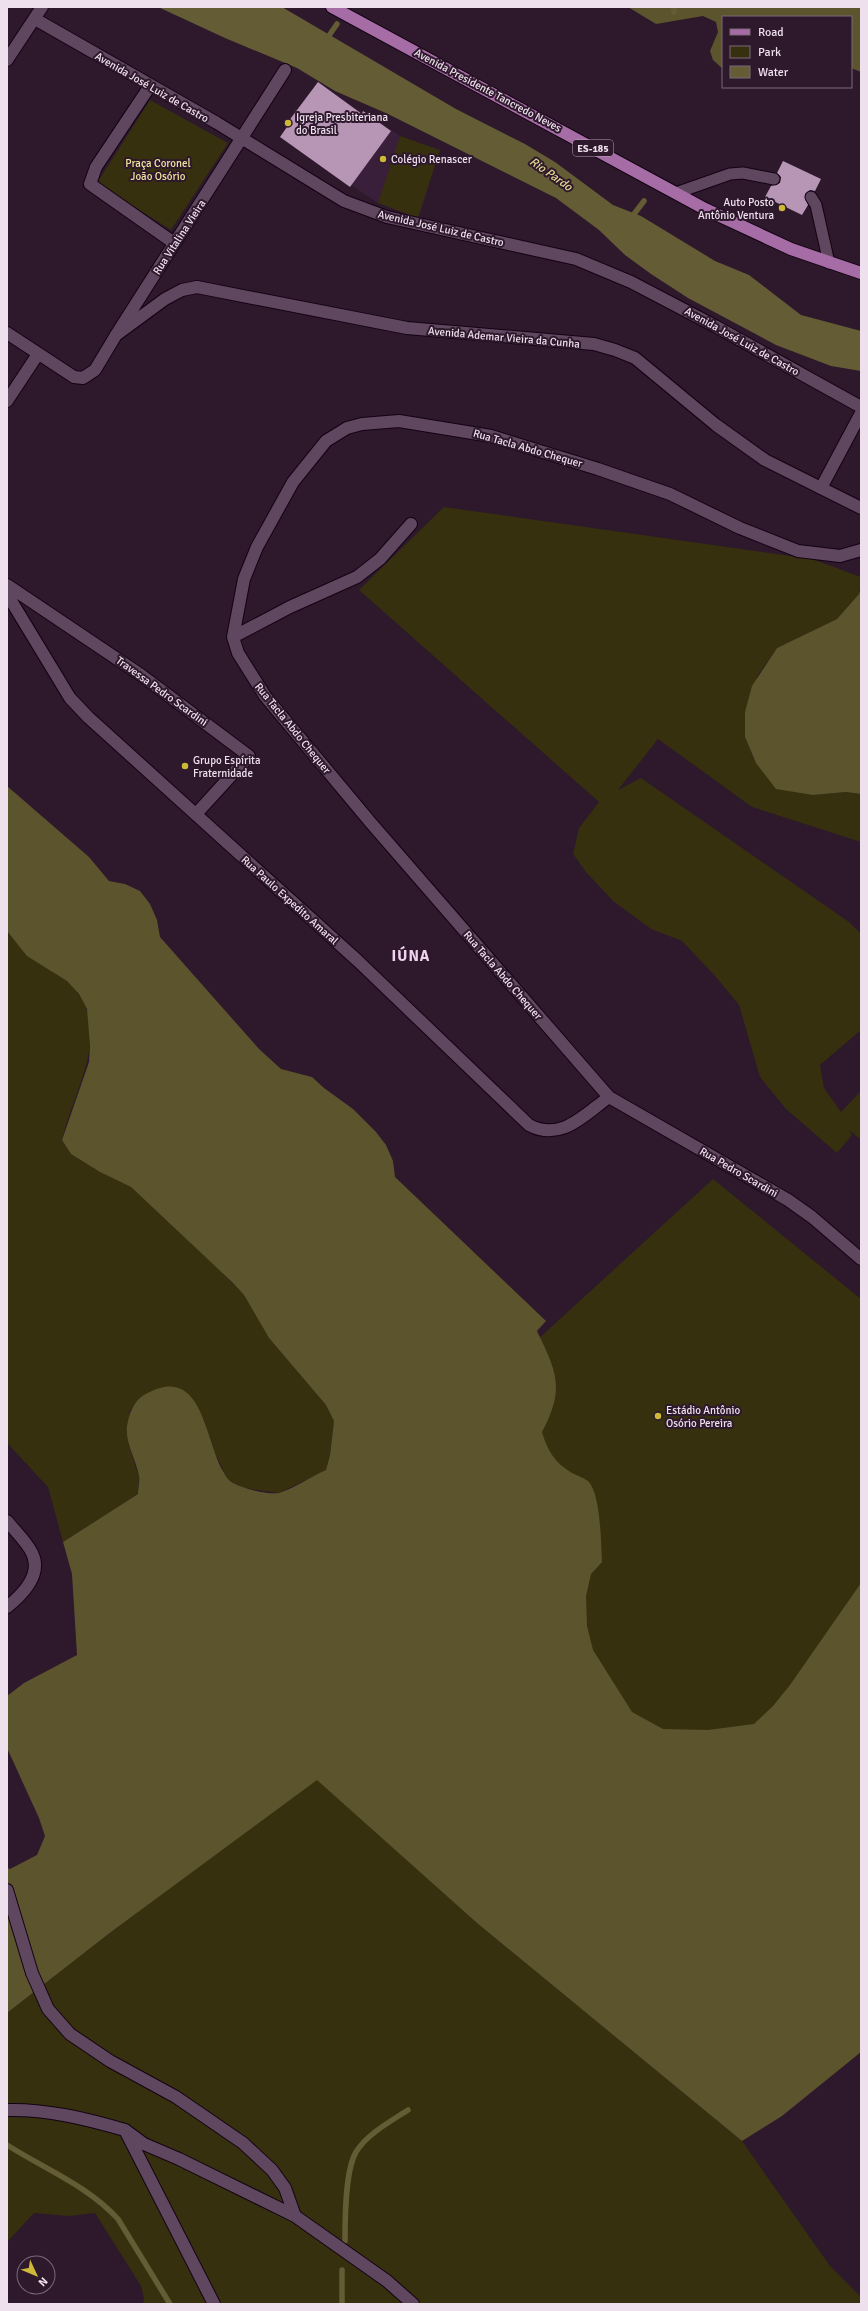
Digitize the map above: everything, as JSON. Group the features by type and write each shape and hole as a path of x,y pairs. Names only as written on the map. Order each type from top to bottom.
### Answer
{"main road":[{"name":"Avenida Presidente Tancredo Neves","path":"332,7 676,193 791,249 861,273"}],"street":[{"path":"7,60 42,7"},
{"name":"Avenida José Luiz de Castro","path":"35,19 242,138 320,187 364,210 415,224 576,259 631,282 715,326 861,407"},
{"name":"Rua Vitalina Vieira","path":"38,354 74,376 86,378 95,370 174,243 285,70"},
{"path":"150,86 96,167 90,184 174,243"},
{"name":"Avenida Ademar Vieira da Cunha","path":"116,335 165,300 182,290 197,287 407,328 594,344 635,358 716,425 765,460 861,508"},
{"path":"7,333 38,354 7,402"},
{"path":"820,488 861,413"},
{"name":"Rua Tacla Abdo Chequer","path":"609,1097 376,828 265,696 238,653 233,637 244,579 257,547 293,482 326,441 347,428 362,424 399,421 491,436 598,469 670,494 740,528 798,551 840,556 861,550"},
{"path":"233,637 290,607 357,577 380,559 411,524"},
{"name":"Travessa Pedro Scardini","path":"7,585 141,675 249,756 196,814"},
{"name":"Rua Paulo Expedito Amaral","path":"7,594 70,698 88,717 358,961 529,1125 540,1131 552,1131 569,1126 609,1097"},
{"name":"Rua Pedro Scardini","path":"609,1097 788,1200 861,1259"},
{"path":"7,1521 32,1552 34,1559 34,1572 24,1593 7,1607"},
{"path":"7,1890 32,1973 48,2009 70,2034 110,2062 176,2097 243,2143 272,2170 285,2188 295,2216"},
{"path":"7,2110 62,2115 125,2130 144,2144 180,2159 295,2216 387,2281 413,2304"},
{"path":"125,2130 214,2304"}],"lane":[{"path":"676,193 730,174 743,173 774,179"},
{"path":"811,198 816,205 829,263"}],"shaded area":[{"path":"628,7 861,7 861,72 852,68 852,16 722,16 722,68 713,60 710,51 718,32 716,22 703,16 656,24"},
{"name":"Colégio Renascer","path":"363,111 400,136 440,150 418,218 378,203 323,167"},
{"path":"861,588 861,794 846,792 813,795 776,789 756,763 745,737 745,712 752,686 777,648 837,619 859,594"},
{"path":"7,786 89,857 109,881 125,884 140,891 150,904 157,920 160,937 259,1049 281,1069 312,1077 324,1088 353,1109 376,1132 386,1145 393,1161 395,1177 546,1321 537,1331 553,1370 556,1381 556,1392 554,1404 542,1432 546,1445 552,1456 566,1469 588,1481 596,1497 600,1520 602,1562 591,1574 586,1596 587,1626 593,1650 632,1712 663,1729 708,1730 754,1724 773,1706 790,1685 861,1583 861,2052 782,2116 742,2141 477,1923 317,1780 111,1932 7,2013 7,1868 10,1869 37,1855 45,1836 39,1818 7,1748 7,1696 24,1683 77,1655 72,1574 63,1542 138,1494 139,1476 129,1445 127,1432 127,1426 132,1409 137,1401 144,1395 163,1387 178,1388 189,1395 198,1408 217,1457 227,1478 234,1484 261,1492 274,1493 279,1493 290,1489 326,1470 330,1455 334,1421 326,1405 269,1338 244,1295 232,1282 131,1187 100,1172 71,1154 62,1140 89,1062 90,1045 87,1009 79,994 67,981 27,956 7,931"}],"green space":[{"name":"Praça Coronel João Osório","path":"150,100 228,143 171,230 97,183"},
{"path":"400,136 440,150 418,218 378,203"},
{"path":"444,507 812,559 861,577 859,594 837,619 777,648 758,675 745,712 745,737 756,763 813,795 846,792 861,794 861,842 752,807 658,739 618,790 641,778 849,922 861,934 861,1030 820,1065 824,1088 841,1112 861,1091 861,1140 849,1130 852,1135 837,1153 786,1109 760,1077 739,1005 716,977 682,941 651,929 613,901 586,872 573,854 579,828 599,802 359,590"},
{"path":"7,931 34,958 68,982 82,1000 89,1018 90,1038 88,1059 62,1140 71,1154 100,1172 131,1187 220,1270 244,1295 269,1338 326,1405 334,1421 330,1455 326,1470 279,1493 244,1488 228,1480 214,1451 204,1420 140,1398 130,1411 127,1427 129,1445 139,1477 138,1494 63,1542 48,1487 7,1443"},
{"name":"Estádio Antônio Osório Pereira","path":"713,1179 861,1299 861,1778 574,1826 326,1533"},
{"path":"317,1779 477,1923 742,2141 830,2266 861,2297 861,2304 143,2304 144,2298 141,2286 95,2213 69,2216 34,2213 7,2242 7,2013 111,1932"}],"water":[{"name":"Rio Pardo","path":"158,7 282,7 456,109 525,144 555,162 613,205 641,216 715,261 749,275 801,315 861,331 861,371 831,366 776,345 688,298 651,274 625,255 599,230 556,198 388,114 335,91 297,68 225,38"}],"building":[{"path":"318,82 362,114 363,111 391,131 350,187 280,137 287,127 285,126"},
{"path":"783,161 821,179 815,191 810,190 805,194 808,205 802,215 765,197 771,186 780,183 781,177 777,173"}],"waterway":[{"path":"674,7 674,12"},
{"path":"326,40 337,24"},
{"path":"631,218 644,201"},
{"path":"345,2241 348,2183 352,2160 366,2139 387,2123 408,2110"},
{"path":"7,2145 80,2187 106,2207 118,2219 170,2304"},
{"path":"342,2270 342,2304"}],"place":[{"name":"Igreja Presbiteriana do Brasil","path":"288,123"},
{"name":"Colégio Renascer","path":"383,159"},
{"name":"Auto Posto Antônio Ventura","path":"782,208"},
{"name":"Grupo Espírita Fraternidade","path":"185,766"},
{"name":"Estádio Antônio Osório Pereira","path":"658,1416"}],"district":[{"name":"IÚNA","path":"411,956"}]}
